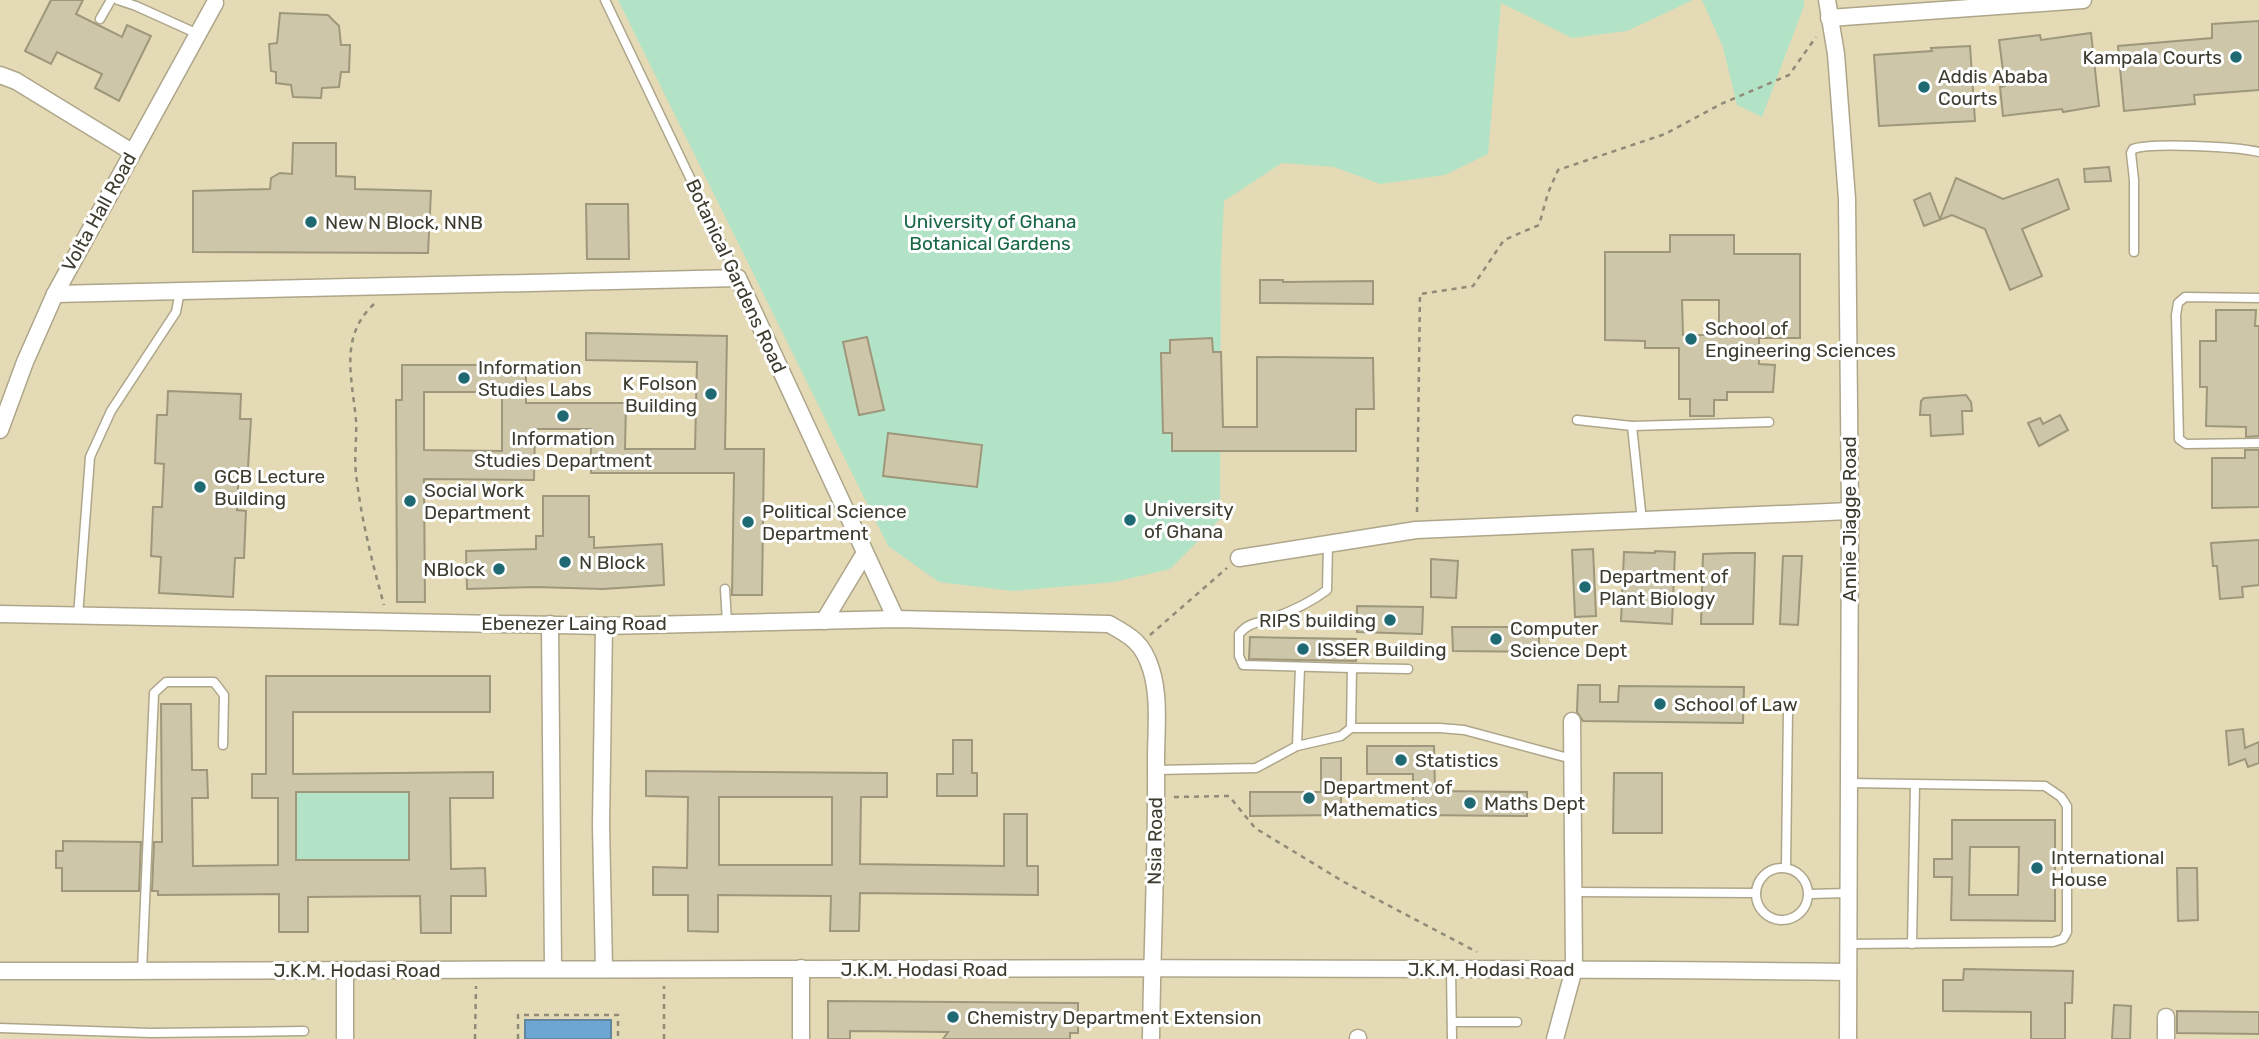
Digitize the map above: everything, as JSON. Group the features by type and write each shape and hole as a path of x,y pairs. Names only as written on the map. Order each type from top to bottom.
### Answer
{"street":[{"name":"Annie Jiagge Road","path":"1827,0 1836,54 1847,199 1850,511 1848,1039"},
{"path":"1829,18 2083,0"},
{"name":"Volta Hall Road","path":"0,430 25,362 55,294 215,3"},
{"path":"0,75 16,81 132,152"},
{"path":"55,294 738,278"},
{"name":"Botanical Gardens Road","path":"738,278 896,619"},
{"path":"1239,558 1416,530 1850,511"},
{"path":"824,621 865,553"},
{"name":"Ebenezer Laing Road","path":"0,614 604,625 896,619 1109,624 1141,645"},
{"path":"550,624 553,968"},
{"path":"604,625 601,825 604,969"},
{"name":"Nsia Road","path":"1141,645 1151,668 1155,687 1156,797 1151,1039"},
{"path":"1555,1039 1574,969 1572,721"},
{"path":"801,968 801,1039"},
{"name":"J.K.M. Hodasi Road","path":"0,971 801,968 1848,972"},
{"path":"345,970 345,1039"},
{"path":"2166,1017 2166,1039"}],"lane":[{"path":"100,19 111,0"},
{"path":"118,0 198,34"},
{"name":"Botanical Gardens Road","path":"605,0 738,278"},
{"path":"2134,251 2133,149 2166,146 2218,147 2259,152"},
{"path":"78,616 90,457 111,411 176,312 180,291"},
{"path":"2259,298 2185,297 2178,303 2176,315 2179,439 2186,444 2259,443"},
{"path":"1577,420 1632,426 1769,422"},
{"path":"1632,426 1642,521"},
{"path":"1328,545 1329,584 1326,590 1312,602 1248,624 1239,634 1239,656 1243,664 1408,669"},
{"path":"725,589 727,622"},
{"path":"1297,746 1300,667"},
{"path":"1351,728 1352,668"},
{"path":"142,971 154,693 166,682 214,682 224,695 223,745"},
{"path":"1786,868 1787,709"},
{"path":"1156,770 1256,768 1297,746 1341,736 1351,728 1464,730 1572,758"},
{"path":"1848,783 2045,786 2061,797 2067,806 2067,932 2063,939 2053,942 1848,944"},
{"path":"1912,944 1915,785"},
{"path":"1786,868 1804,879 1809,894 1804,909 1790,919 1782,920 1761,909 1756,894 1762,877 1768,871 1786,868"},
{"path":"1574,892 1756,894"},
{"path":"1809,894 1848,894"},
{"path":"1451,969 1452,1039"},
{"path":"1452,1022 1517,1022"},
{"path":"0,1028 41,1035 304,1031"}],"path":[{"path":"1416,530 1420,294 1473,286 1504,240 1539,225 1548,192 1558,170 1665,134 1721,104 1790,75 1829,18"},
{"path":"389,622 364,526 356,471 356,422 350,375 351,342 360,317 393,286"},
{"path":"1141,645 1154,630 1239,558"},
{"path":"1156,797 1229,796 1255,828 1266,835 1344,882 1509,969"},
{"path":"475,1039 476,969"},
{"path":"664,1039 665,969"},
{"path":"518,1039 519,1015 618,1015 618,1039"}],"shaded area":[{"name":"University of Ghana","path":"0,0 2259,0 2259,1039 0,1039"}],"green space":[{"name":"University of Ghana Botanical Gardens","path":"618,0 1693,0 1627,31 1572,38 1501,3 1488,154 1445,175 1380,184 1334,167 1282,163 1224,201 1221,262 1220,519 1170,569 1114,582 1013,591 939,582 888,546"},
{"path":"1702,0 1804,0 1762,117 1737,105 1723,47"},
{"path":"296,792 409,792 409,860 296,860"}],"water":[{"path":"525,1020 611,1020 611,1039 525,1039"}],"building":[{"path":"51,0 83,0 76,14 122,37 127,25 151,36 119,101 95,88 102,74 57,52 51,64 25,51"},
{"path":"280,13 328,15 339,26 341,45 350,45 349,72 341,72 339,87 322,88 321,98 293,97 291,85 276,83 276,72 271,71 269,44 277,43"},
{"path":"2259,21 2259,90 2194,95 2195,104 2124,111 2118,46 2212,38 2212,24"},
{"path":"2091,33 2099,106 2063,112 2062,109 2003,116 2000,87 2005,86 1999,40 2040,35 2041,40"},
{"name":"Addis Ababa Courts","path":"1970,46 1975,121 1879,126 1874,55"},
{"name":"New N Block, NNB","path":"293,143 336,143 336,176 355,177 355,189 431,191 428,253 193,252 193,191 270,189 271,178 280,173 292,174"},
{"path":"2109,167 2111,181 2085,182 2084,169"},
{"path":"1956,178 2003,199 2058,179 2069,209 2022,229 2042,276 2010,290 1985,229 1952,215 1924,226 1914,200 1930,193 1940,219"},
{"path":"586,204 628,204 629,259 587,259"},
{"name":"School of Engineering Sciences","path":"1670,235 1734,235 1734,254 1800,254 1800,338 1759,338 1759,364 1775,365 1773,392 1727,392 1727,400 1714,400 1714,416 1690,416 1690,399 1679,399 1679,348 1645,348 1645,341 1605,340 1605,252 1670,252","holes":["1682,300 1719,300 1719,335 1683,335"]},
{"path":"1260,280 1373,281 1373,304 1260,303"},
{"path":"2216,310 2256,310 2255,326 2259,326 2259,436 2246,437 2246,427 2206,426 2207,387 2200,387 2200,341 2216,341"},
{"path":"586,333 727,336 725,449 764,449 762,595 732,595 734,473 591,473 591,429 535,429 534,480 424,479 425,602 397,602 396,400 402,400 402,365 526,365 526,403 626,403 625,449 695,449 697,362 586,360","holes":["424,392 502,392 502,451 424,450"]},
{"path":"867,337 884,410 859,415 843,342"},
{"path":"1212,338 1213,352 1221,352 1223,427 1257,427 1257,357 1373,358 1374,409 1356,409 1356,451 1172,451 1172,433 1163,433 1161,353 1170,353 1170,340"},
{"name":"GCB Lecture Building","path":"168,391 241,394 240,419 251,419 248,468 239,468 237,510 246,511 244,558 235,558 233,597 159,593 161,557 151,556 153,507 162,507 164,464 155,463 157,415 167,415"},
{"path":"1966,395 1971,402 1972,411 1962,411 1963,434 1931,436 1930,415 1920,415 1921,401 1924,398"},
{"path":"2060,415 2068,430 2039,446 2028,423 2040,418 2043,424"},
{"path":"888,433 982,445 977,487 883,476"},
{"path":"2245,450 2259,450 2259,507 2212,508 2212,458 2245,458"},
{"path":"543,496 589,496 589,537 594,537 594,548 662,544 664,585 603,589 467,589 466,551 536,549 536,536 543,536"},
{"path":"2259,540 2259,585 2242,587 2243,597 2220,599 2217,566 2213,566 2211,543"},
{"name":"Department of Plant Biology","path":"1593,549 1596,616 1575,617 1572,550"},
{"path":"1624,552 1675,552 1672,624 1621,621"},
{"path":"1755,553 1753,624 1701,624 1703,554"},
{"path":"1783,556 1802,556 1798,625 1780,624"},
{"path":"1431,559 1458,561 1456,598 1431,597"},
{"name":"RIPS building","path":"1357,606 1423,607 1422,634 1357,632"},
{"name":"Computer Science Dept","path":"1452,627 1539,627 1539,652 1453,651"},
{"name":"ISSER Building","path":"1250,637 1356,639 1356,661 1249,659"},
{"path":"266,676 490,676 490,712 293,712 293,774 493,772 493,798 450,798 451,869 485,868 486,896 451,896 451,933 421,933 420,896 308,897 308,932 279,932 279,894 158,895 158,891 152,891 154,842 162,842 161,704 191,704 192,770 207,770 208,798 192,798 193,866 278,865 278,798 252,798 252,774 266,774","holes":["296,792 409,792 409,860 296,860"]},
{"name":"School of Law","path":"1578,685 1600,685 1600,702 1618,702 1619,686 1744,687 1743,723 1583,721 1577,712"},
{"path":"2243,729 2245,748 2259,742 2259,763 2248,767 2245,759 2229,765 2226,731"},
{"path":"953,740 972,740 972,773 977,773 977,796 937,796 937,774 953,774"},
{"path":"1367,746 1434,746 1435,791 1527,792 1527,816 1413,815 1413,774 1367,774"},
{"path":"1321,758 1341,758 1341,815 1250,816 1250,792 1321,792"},
{"path":"646,771 887,773 887,797 861,797 860,864 1004,866 1004,814 1027,814 1027,866 1038,866 1038,895 860,893 859,931 830,931 831,896 718,895 718,932 688,931 688,895 653,895 653,867 687,868 688,797 646,796","holes":["719,797 832,797 832,865 719,865"]},
{"path":"1614,773 1662,773 1662,833 1613,833"},
{"name":"International House","path":"1952,820 2055,820 2055,921 1951,920 1952,877 1934,877 1934,859 1952,859","holes":["1970,847 2019,847 2018,895 1969,895"]},
{"path":"63,841 141,842 139,891 62,891 62,868 56,868 56,851 63,851"},
{"path":"2177,868 2197,868 2198,920 2178,921"},
{"path":"1964,969 2073,971 2072,1003 2065,1003 2065,1039 2031,1039 2031,1012 1943,1011 1943,980 1963,980"},
{"name":"Chemistry Department Extension","path":"828,1001 1078,1003 1078,1033 1070,1033 1070,1039 943,1039 948,1032 850,1031 850,1039 828,1039"},
{"path":"2114,1005 2131,1006 2130,1039 2112,1039"},
{"path":"2177,1011 2259,1012 2259,1034 2177,1033"}],"place":[{"name":"Kampala Courts","path":"2236,57"},
{"name":"Addis Ababa Courts","path":"1924,87"},
{"name":"New N Block, NNB","path":"311,222"},
{"name":"School of Engineering Sciences","path":"1691,339"},
{"name":"Information Studies Labs","path":"464,378"},
{"name":"K Folson Building","path":"711,394"},
{"name":"Information Studies Department","path":"563,416"},
{"name":"GCB Lecture Building","path":"200,487"},
{"name":"Social Work Department","path":"410,501"},
{"name":"University of Ghana","path":"1130,520"},
{"name":"Political Science Department","path":"748,522"},
{"name":"N Block","path":"565,562"},
{"name":"NBlock","path":"499,569"},
{"name":"Department of Plant Biology","path":"1585,587"},
{"name":"RIPS building","path":"1390,620"},
{"name":"Computer Science Dept","path":"1496,639"},
{"name":"ISSER Building","path":"1303,649"},
{"name":"School of Law","path":"1660,704"},
{"name":"Statistics","path":"1401,760"},
{"name":"Department of Mathematics","path":"1309,798"},
{"name":"Maths Dept","path":"1470,803"},
{"name":"International House","path":"2037,868"},
{"name":"Chemistry Department Extension","path":"953,1017"}]}
